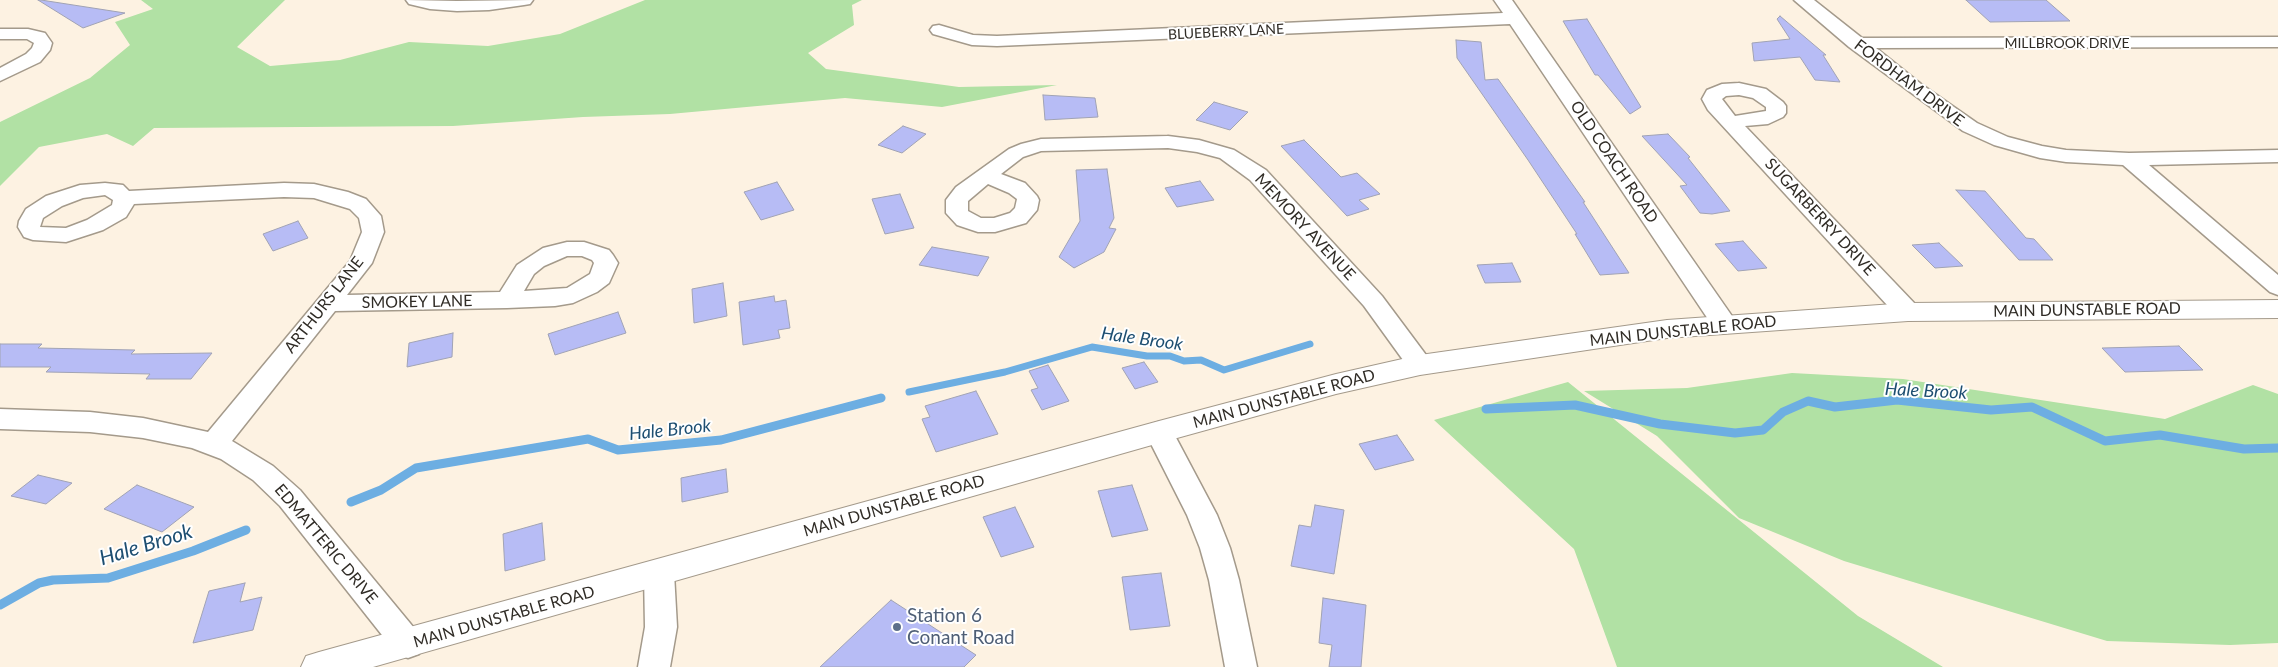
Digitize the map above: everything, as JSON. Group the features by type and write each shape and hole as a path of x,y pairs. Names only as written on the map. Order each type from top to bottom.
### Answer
{"main road":[{"name":"MAIN DUNSTABLE ROAD","path":"319,667 408,644 1159,432 1336,384 1420,365 1667,329 1908,312 2278,309"}],"street":[{"path":"415,0 430,4 457,6 489,5 524,0"},
{"name":"OLD COACH ROAD","path":"1503,0 1725,325"},
{"name":"FORDHAM DRIVE","path":"1803,0 1855,43 1942,109 1984,134 2040,152 2066,156 2129,159 2278,156"},
{"name":"BLUEBERRY LANE","path":"939,30 972,40 997,41 1515,18"},
{"path":"0,34 28,34 39,37 43,43 41,50 33,58 0,75"},
{"name":"MILLBROOK DRIVE","path":"1855,43 2278,42"},
{"name":"SUGARBERRY DRIVE","path":"1731,122 1908,312"},
{"name":"MEMORY AVENUE","path":"986,176 1022,150 1041,146 1168,142 1199,146 1227,154 1258,175 1373,301 1420,365"},
{"path":"2129,159 2278,287"},
{"name":"ARTHURS LANE","path":"124,198 284,190 314,191 340,197 358,204 370,216 373,232 360,263 214,444"},
{"name":"SMOKEY LANE","path":"327,303 507,300"},
{"name":"EDMATTERIC DRIVE","path":"0,419 63,420 118,425 168,433 214,444 248,462 290,498 408,644"},
{"path":"1159,432 1202,515 1215,548 1224,580 1241,667"},
{"path":"654,667 661,627 659,573"}],"green space":[{"path":"141,0 285,0 237,47 270,66 340,60 409,42 488,46 560,34 645,0 862,0 852,5 854,25 808,53 826,69 959,87 1057,85 942,107 845,98 670,114 583,117 453,126 154,128 133,146 107,134 39,147 0,186 0,122 90,78 130,45 115,22 153,9"},
{"path":"1792,373 1903,379 2165,419 2253,385 2278,394 2278,643 2230,645 2107,641 1844,561 1739,518 1657,436 1584,391 1687,388"},
{"path":"1568,382 1858,616 1943,667 1617,667 1574,549 1434,420"}],"building":[{"path":"38,0 41,0 125,13 83,28"},
{"path":"1966,0 2046,0 2070,21 1990,22"},
{"path":"1780,16 1826,55 1823,55 1840,82 1815,80 1800,57 1754,61 1752,43 1790,39 1777,19"},
{"path":"1587,19 1641,107 1630,114 1598,75 1595,75 1563,21"},
{"path":"1456,40 1481,42 1485,80 1498,79 1585,202 1583,202 1629,273 1600,275 1575,234 1577,234 1457,58"},
{"path":"1043,95 1095,98 1098,117 1045,120"},
{"path":"1214,102 1248,112 1230,130 1196,120"},
{"path":"903,126 926,134 902,153 878,145"},
{"path":"1668,134 1690,157 1688,158 1730,211 1712,214 1700,213 1680,186 1687,185 1642,136"},
{"path":"1304,140 1341,177 1357,173 1380,194 1359,200 1369,209 1347,216 1281,146"},
{"path":"1107,169 1114,218 1109,228 1116,229 1104,252 1074,268 1059,257 1080,221 1076,170"},
{"path":"1200,181 1214,200 1177,207 1165,188"},
{"path":"777,182 794,210 761,220 744,192"},
{"path":"1956,190 1985,191 2026,238 2034,239 2053,260 2019,260"},
{"path":"900,194 914,228 885,234 872,199"},
{"path":"298,221 308,238 273,251 263,234"},
{"path":"1743,241 1767,268 1738,271 1715,244"},
{"path":"1939,243 1963,266 1935,268 1912,245"},
{"path":"932,247 989,257 978,276 919,265"},
{"path":"1512,263 1521,282 1485,283 1477,265"},
{"path":"723,283 727,316 694,323 692,289"},
{"path":"774,296 775,302 786,300 790,328 778,330 780,338 743,345 739,302"},
{"path":"618,312 626,333 555,355 548,334"},
{"path":"453,333 452,357 407,367 409,343"},
{"path":"0,344 42,344 38,348 135,350 131,354 212,353 191,379 146,379 150,374 46,372 51,367 0,367"},
{"path":"2179,346 2203,370 2125,372 2102,348"},
{"path":"1144,362 1158,382 1135,389 1122,368"},
{"path":"1048,365 1069,401 1042,410 1031,390 1038,388 1029,371"},
{"path":"976,391 998,434 936,452 922,419 930,417 925,406"},
{"path":"1397,435 1414,460 1375,470 1359,444"},
{"path":"726,469 728,492 682,502 681,478"},
{"path":"38,475 72,483 46,504 11,496"},
{"path":"137,485 194,507 162,532 104,509"},
{"path":"1132,485 1148,530 1112,537 1098,491"},
{"path":"1315,505 1344,510 1334,574 1291,566 1299,525 1311,527"},
{"path":"1015,507 1034,547 1001,557 983,517"},
{"path":"542,523 545,560 505,571 503,534"},
{"path":"1161,573 1170,626 1130,630 1122,577"},
{"path":"245,583 240,602 262,597 253,630 193,643 209,591"},
{"path":"1323,598 1366,605 1361,667 1329,667 1332,645 1319,643"},
{"name":"Station 6 Conant Road","path":"891,600 976,655 964,667 820,667"}],"waterway":[{"name":"Hale Brook","path":"909,392 1005,372 1092,347 1147,356 1170,356 1184,361 1201,360 1224,370 1310,344"},
{"name":"Hale Brook","path":"351,502 381,490 416,468 588,439 618,450 721,440 881,398"},
{"name":"Hale Brook","path":"1486,409 1575,405 1660,424 1735,433 1763,430 1783,412 1808,401 1835,407 1897,400 1991,410 2032,407 2105,441 2160,435 2244,449 2278,448"},
{"name":"Hale Brook","path":"0,605 39,583 53,580 108,578 193,551 246,530"}],"place":[{"name":"Station 6 Conant Road","path":"897,627"}]}
